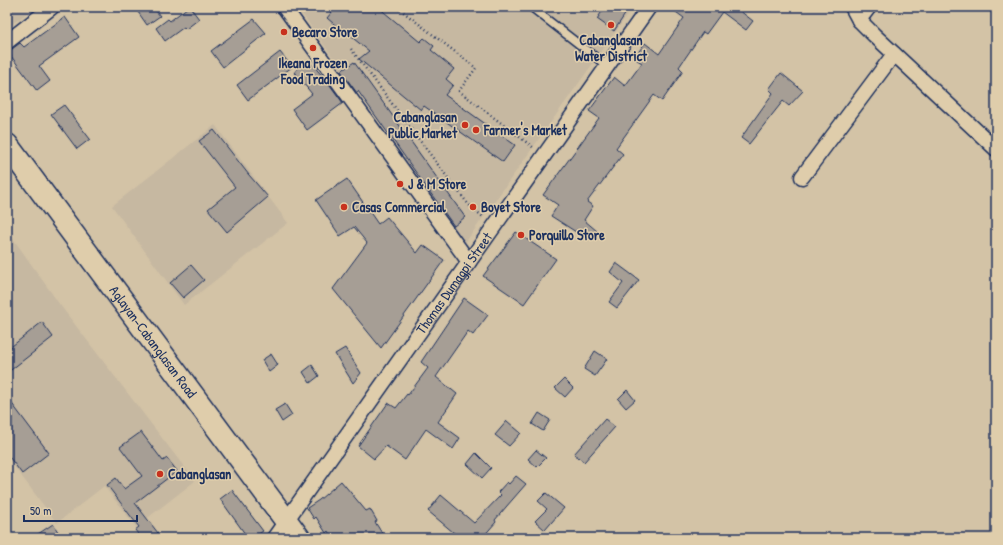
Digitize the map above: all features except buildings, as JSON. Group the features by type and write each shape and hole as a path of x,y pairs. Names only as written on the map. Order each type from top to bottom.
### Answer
{"main road":[{"name":"Aglayan-Cabanglasan Road","path":"7,145 287,532"}],"street":[{"path":"7,42 52,7"},
{"path":"284,7 469,262"},
{"name":"Thomas Dumagpi Street","path":"287,532 469,262 649,7"},
{"path":"852,7 860,20 894,54 996,149"},
{"path":"860,20 869,7"},
{"path":"802,177 894,54"}],"lane":[{"path":"531,7 607,66"}],"path":[{"path":"397,7 476,68 459,91 544,156"},
{"path":"350,49 462,196 477,212 494,226"}],"shaded area":[{"path":"7,7 35,7 7,28"},
{"name":"Cabanglasan Public Market","path":"297,7 633,7 465,243"},
{"path":"215,125 288,223 184,305 112,206"},
{"path":"7,230 60,305 195,481 136,527 104,486 57,523 7,457"}],"place":[{"name":"Cabanglasan Water District","path":"611,25"},
{"name":"Becaro Store","path":"284,32"},
{"name":"Ikeana Frozen Food Trading","path":"313,48"},
{"name":"Cabanglasan Public Market","path":"465,125"},
{"name":"Farmer's Market","path":"476,130"},
{"name":"J & M Store","path":"400,184"},
{"name":"Casas Commercial","path":"344,207"},
{"name":"Boyet Store","path":"473,207"},
{"name":"Porquillo Store","path":"521,235"},
{"name":"Cabanglasan","path":"160,474"}]}
